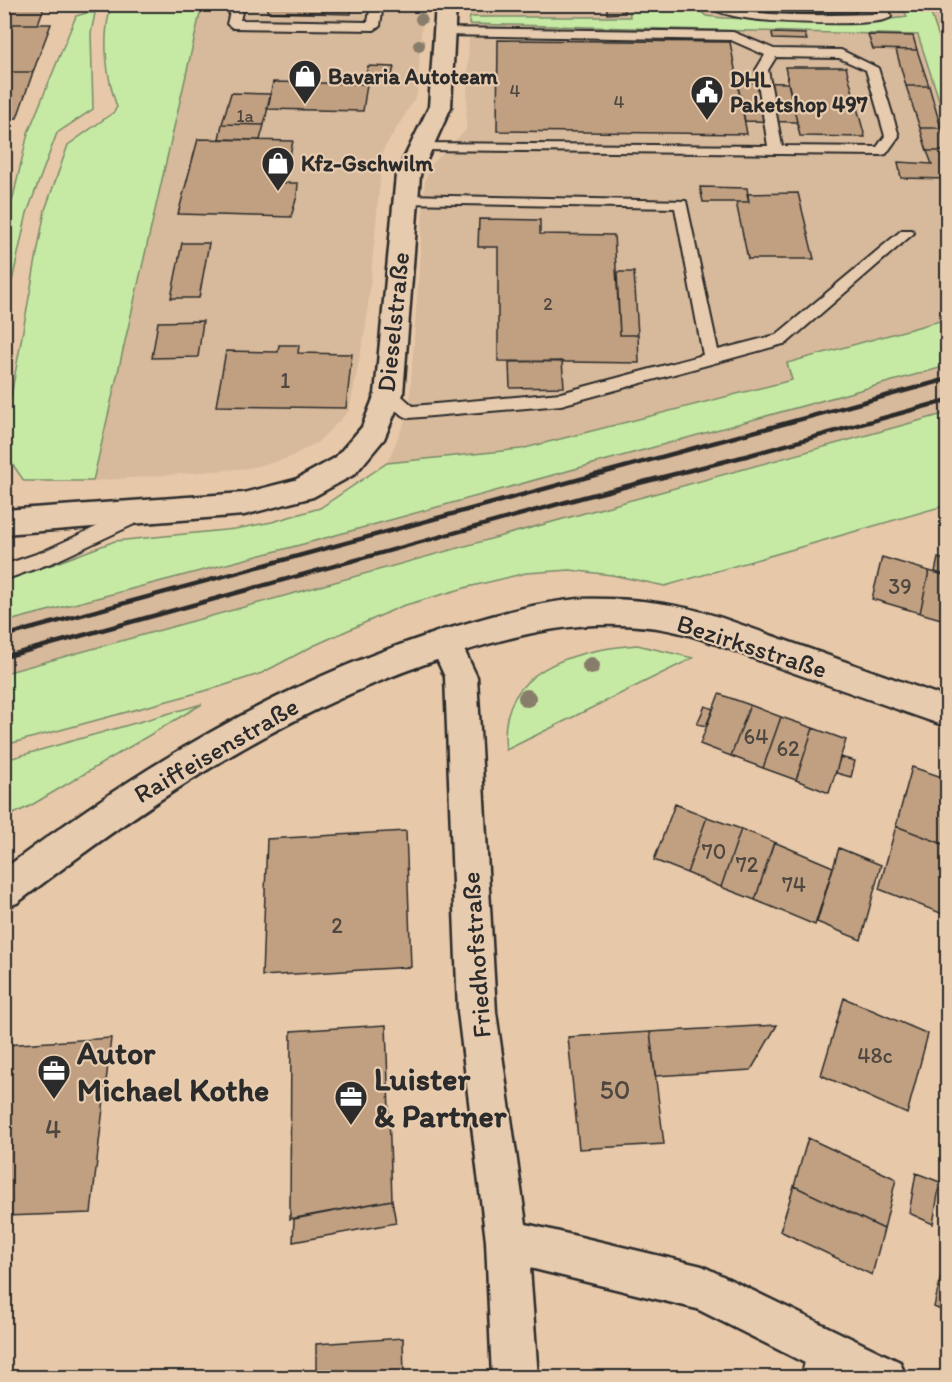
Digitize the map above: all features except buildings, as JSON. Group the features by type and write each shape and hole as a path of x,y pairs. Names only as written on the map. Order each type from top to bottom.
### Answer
{"street":[{"name":"Dieselstraße","path":"4,522 243,504 303,489 345,466 374,432 388,394 408,175 440,107 446,4"},
{"name":"Bezirksstraße","path":"445,642 544,616 583,611 625,613 688,621 948,713"},
{"name":"Raiffeisenstraße","path":"4,891 143,790 226,740 322,690 383,663 445,642"},
{"name":"Friedhofstraße","path":"445,642 461,677 477,1012 507,1241 515,1377"},
{"path":"507,1241 702,1288 817,1362 884,1377"}],"lane":[{"path":"238,4 233,24 374,26 377,4"},
{"path":"712,4 721,10 741,16 848,19 885,17 881,4"},
{"path":"420,146 881,151 892,136 872,68 841,54 772,53 734,36 444,32"},
{"path":"772,53 762,70 776,150"},
{"path":"406,200 681,204 712,357"},
{"path":"388,394 409,412 561,399 781,339 907,233"},
{"path":"4,573 48,557 147,510"}],"shaded area":[{"path":"202,5 423,5 417,95 383,150 366,326 349,411 318,442 286,459 249,468 93,481"},
{"path":"470,5 902,5 918,35 947,124 947,319 787,362 792,380 521,449 387,463 409,412 425,181 431,165 466,130"},
{"path":"928,5 947,5 947,61"},
{"path":"947,366 947,413 5,673 5,622 554,475"}],"green space":[{"path":"112,4 202,5 93,481 24,481 5,453 5,429 45,210 68,145 114,112 117,107 106,56 107,29"},
{"path":"629,4 693,5 706,16 723,18 864,22 907,17 902,5 928,5 947,61 947,124 918,35 469,24 470,17 630,17"},
{"path":"95,13 91,33 93,109 57,133 27,213 5,313 5,232 28,133 76,16"},
{"path":"947,319 947,366 307,543 5,622 5,579 115,541 235,529 272,522 320,508 387,463 521,449 792,380 787,363"},
{"path":"947,413 947,505 665,586 612,575 570,570 526,573 468,587 402,606 313,646 262,673 219,687 5,745 5,673"},
{"path":"637,645 693,658 506,750 506,723 513,701 526,683 544,669 565,659 588,652"},
{"path":"202,704 30,806 5,818 5,760"}],"railway":[{"path":"4,636 948,379"},
{"path":"4,657 584,497 746,456 948,400"}],"place":[{"name":"Bavaria Autoteam","path":"305,105"},
{"name":"DHL Paketshop 497","path":"707,121"},
{"name":"Kfz-Gschwilm","path":"278,192"},
{"name":"Autor Michael Kothe","path":"54,1100"},
{"name":"Luister & Partner","path":"351,1126"}]}
